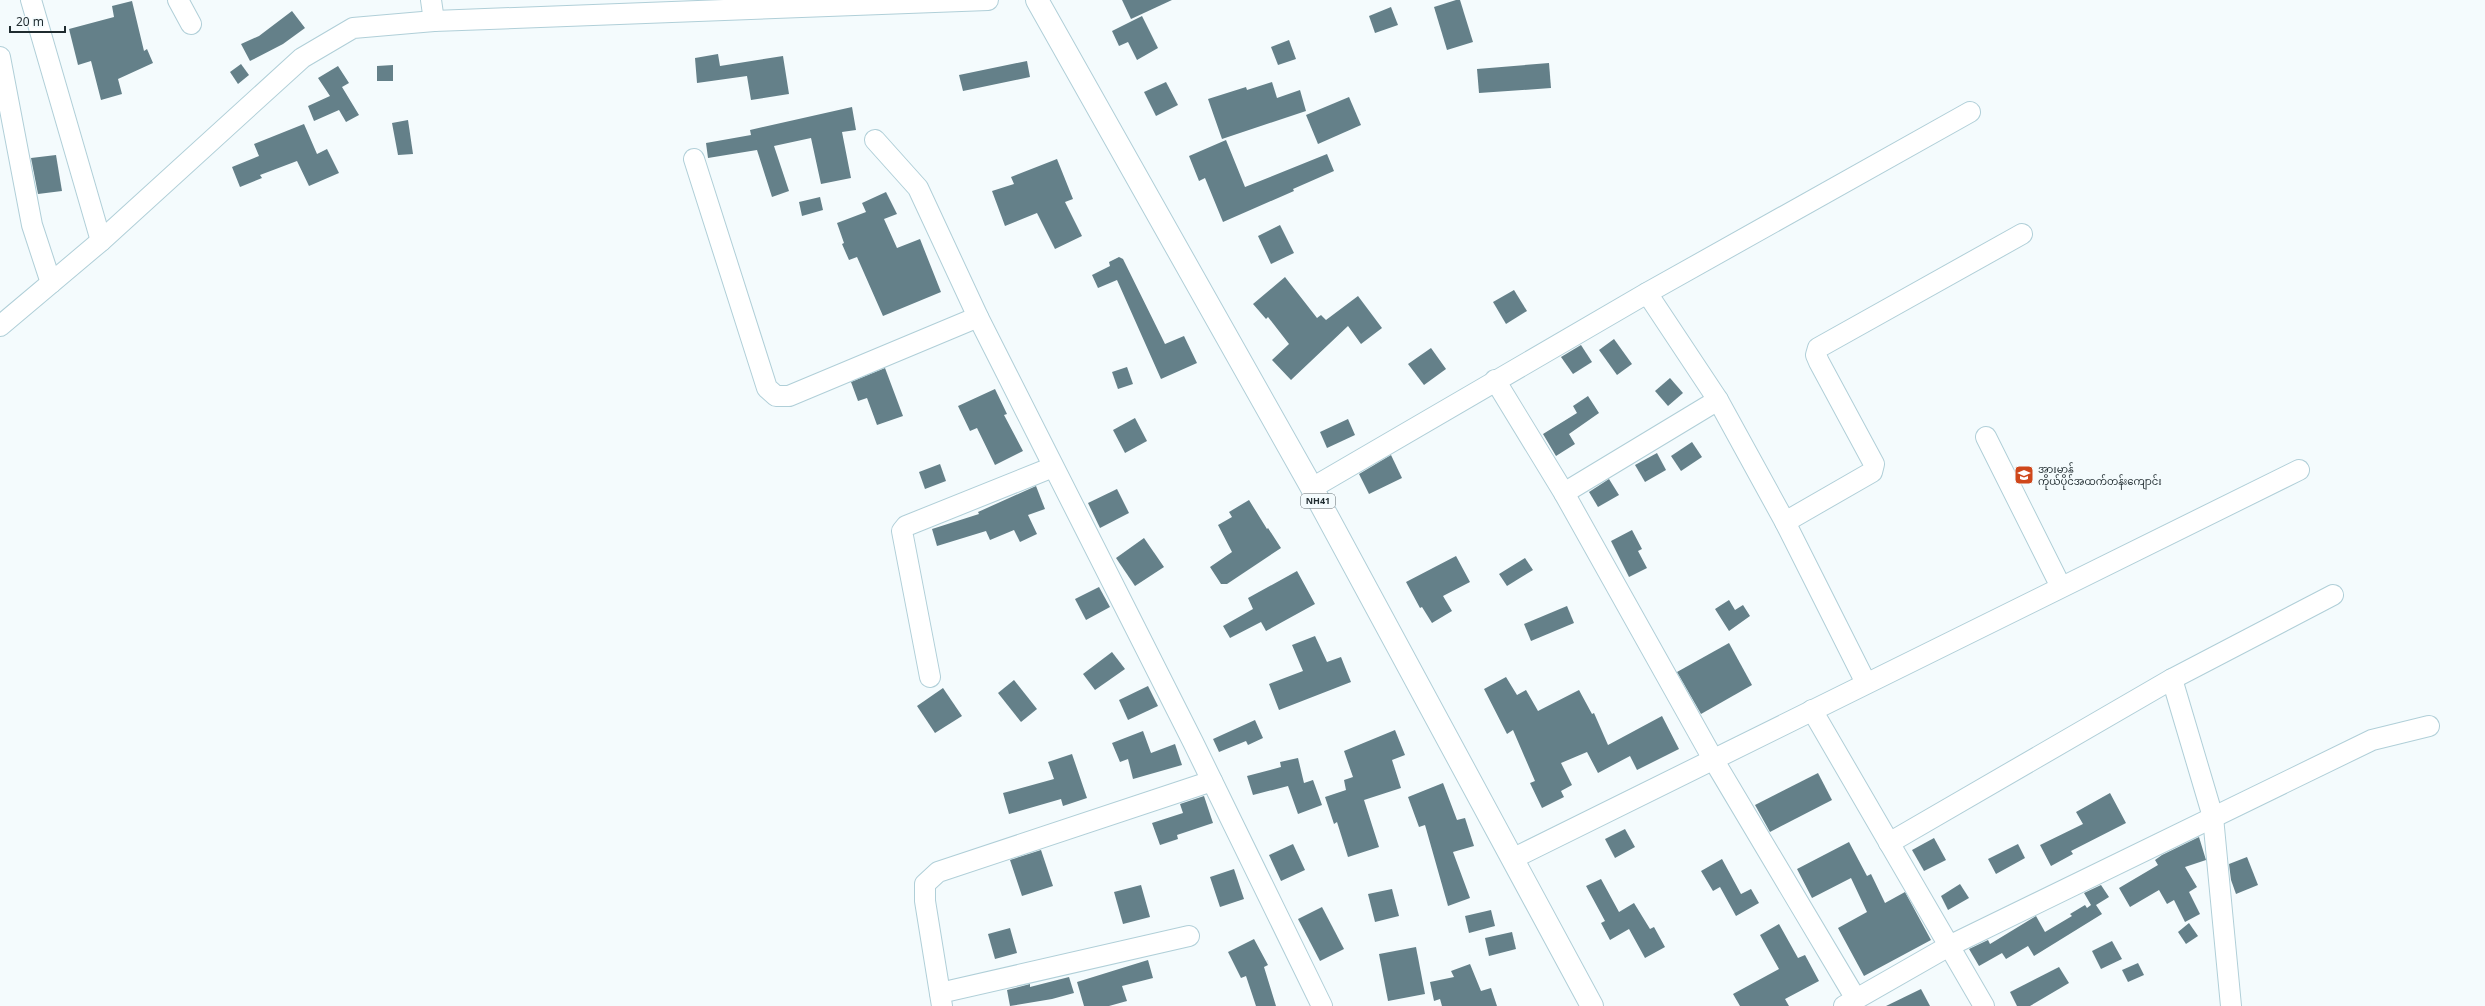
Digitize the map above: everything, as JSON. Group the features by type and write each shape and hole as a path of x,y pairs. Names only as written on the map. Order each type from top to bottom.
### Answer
{"highway":[{"name":"NH41","path":"1037,0 1312,488 1592,1006"}],"street":[{"path":"31,0 101,241"},
{"path":"178,0 191,24"},
{"path":"431,0 434,21"},
{"path":"0,326 101,241 302,58 353,28 564,8 988,0"},
{"path":"0,58 32,225 51,283"},
{"path":"1312,488 1495,380 1647,293 1970,112"},
{"path":"875,140 918,188 978,317 1212,780 1322,1006"},
{"path":"694,159 767,388 776,396 789,396 978,317"},
{"path":"1784,522 1872,472 1874,464 1819,362 1816,355 1818,348 2022,234"},
{"path":"1647,293 1718,400 1784,522 1866,683"},
{"path":"1495,380 1564,493 1850,1003 1949,946 2372,740 2429,726"},
{"path":"1564,493 1718,400"},
{"path":"1986,436 2061,587"},
{"path":"930,677 902,531 906,526 1053,467"},
{"path":"1512,859 2299,470"},
{"path":"1889,843 2172,679 2333,595"},
{"path":"2172,679 2213,817 2231,1006"},
{"path":"1812,710 1984,1006"},
{"path":"1189,936 941,1000 924,901 926,884 938,872 1212,780"}],"building":[{"path":"1122,0 1172,0 1131,19"},
{"path":"1460,0 1473,42 1447,50 1434,7"},
{"path":"132,1 144,51 147,49 153,63 118,79 122,94 101,100 91,61 78,65 69,29 114,17 112,6"},
{"path":"1391,7 1398,25 1375,33 1369,16"},
{"path":"292,11 305,28 283,44 250,61 241,44 259,36"},
{"path":"1142,16 1158,48 1137,60 1128,42 1119,46 1112,31"},
{"path":"1289,40 1296,59 1278,65 1271,47"},
{"path":"718,54 720,66 783,56 789,94 751,100 747,76 697,83 695,58"},
{"path":"1027,61 1030,77 963,91 959,75"},
{"path":"1549,63 1551,88 1479,93 1477,69"},
{"path":"241,64 249,75 238,84 230,72"},
{"path":"393,65 393,81 377,81 377,66"},
{"path":"338,66 349,83 342,87 359,115 346,122 339,110 314,121 308,106 330,96 318,78"},
{"path":"1166,82 1178,105 1156,116 1144,92"},
{"path":"1272,82 1277,98 1300,90 1306,111 1222,139 1208,99 1246,87 1247,90"},
{"path":"1349,97 1361,125 1318,144 1306,115"},
{"path":"852,107 856,130 842,132 851,178 821,184 811,138 774,146 789,191 772,197 757,150 708,158 706,143 751,135 750,130"},
{"path":"408,120 413,154 398,155 392,123"},
{"path":"304,124 317,154 327,149 339,173 309,186 297,161 260,175 262,178 240,187 232,167 259,156 254,144"},
{"path":"1226,140 1245,187 1327,154 1334,171 1293,189 1294,191 1223,222 1205,178 1199,181 1189,156"},
{"path":"56,155 62,191 38,194 31,158"},
{"path":"1057,159 1073,199 1065,202 1082,236 1055,249 1037,213 1005,226 992,191 1014,184 1011,177"},
{"path":"886,192 897,214 884,219 897,248 920,239 941,292 883,316 857,257 849,260 842,244 844,243 837,223 866,212 862,203"},
{"path":"820,197 823,210 802,216 799,202"},
{"path":"1280,225 1294,253 1271,264 1258,236"},
{"path":"1119,257 1123,259 1165,344 1184,336 1197,363 1161,379 1117,280 1098,288 1092,275 1110,266 1109,262"},
{"path":"1285,277 1317,318 1321,315 1326,320 1358,296 1382,328 1361,344 1348,326 1291,380 1272,360 1289,344 1268,317 1266,319 1253,304"},
{"path":"1514,290 1527,311 1506,324 1493,302"},
{"path":"1614,339 1632,364 1617,375 1599,350"},
{"path":"1581,345 1592,362 1573,374 1561,357"},
{"path":"1431,348 1446,369 1424,385 1408,364"},
{"path":"1127,367 1133,384 1118,389 1112,372"},
{"path":"885,368 903,416 877,425 867,398 858,401 851,382"},
{"path":"1670,378 1683,393 1668,406 1655,391"},
{"path":"995,389 1007,414 1004,415 1023,451 995,465 977,428 970,431 958,406"},
{"path":"1588,396 1599,413 1569,434 1575,444 1556,456 1543,434 1577,413 1573,406"},
{"path":"1135,418 1147,441 1125,453 1113,430"},
{"path":"1348,419 1355,435 1327,448 1320,432"},
{"path":"1692,442 1702,457 1681,471 1671,456"},
{"path":"1657,453 1666,470 1645,482 1635,465"},
{"path":"1391,455 1402,478 1369,494 1359,474"},
{"path":"940,464 946,481 925,489 919,472"},
{"path":"1609,479 1619,495 1598,507 1589,492"},
{"path":"1036,486 1045,509 1028,515 1037,534 1020,542 1014,530 990,540 986,531 937,546 932,529 979,514 978,512"},
{"path":"1117,489 1129,513 1100,528 1088,503"},
{"path":"1249,500 1281,548 1227,584 1221,584 1210,567 1232,552 1218,525 1232,517 1229,512"},
{"path":"1632,530 1642,549 1638,551 1647,568 1629,577 1611,541"},
{"path":"1144,538 1164,567 1135,586 1116,558"},
{"path":"1456,556 1470,582 1443,596 1452,611 1432,623 1422,607 1420,608 1406,582"},
{"path":"1525,558 1533,570 1507,586 1499,574"},
{"path":"1297,571 1315,604 1266,631 1261,622 1230,638 1223,626 1253,609 1248,598"},
{"path":"1099,587 1110,607 1086,620 1075,599"},
{"path":"1729,600 1735,610 1743,605 1750,616 1729,631 1715,609"},
{"path":"1567,606 1574,623 1531,641 1524,624"},
{"path":"1315,636 1327,662 1341,657 1351,682 1279,710 1269,684 1303,671 1292,645"},
{"path":"1729,643 1752,685 1701,714 1677,672"},
{"path":"1112,652 1125,669 1095,690 1083,674"},
{"path":"1506,677 1517,695 1526,690 1538,711 1579,690 1592,714 1594,713 1608,745 1662,716 1679,749 1637,770 1630,756 1598,773 1587,752 1561,763 1572,785 1561,791 1564,797 1542,808 1530,783 1535,781 1513,730 1507,734 1484,689"},
{"path":"1014,680 1037,709 1021,722 998,693"},
{"path":"1148,686 1158,706 1128,720 1119,700"},
{"path":"943,688 962,716 935,733 917,706"},
{"path":"1255,720 1263,738 1248,745 1246,741 1219,752 1213,739"},
{"path":"1395,730 1405,755 1392,760 1401,788 1364,800 1379,847 1348,857 1337,822 1334,824 1325,797 1346,790 1344,780 1353,777 1344,751"},
{"path":"1143,731 1151,753 1175,744 1182,765 1133,779 1128,759 1120,762 1112,743"},
{"path":"1072,754 1087,798 1063,806 1061,799 1009,814 1003,793 1054,779 1048,762"},
{"path":"1298,758 1304,783 1313,780 1322,805 1298,814 1288,786 1253,795 1247,776 1281,767 1280,762"},
{"path":"1818,773 1832,800 1770,832 1755,805"},
{"path":"1443,783 1457,820 1465,818 1474,846 1453,852 1470,898 1448,906 1425,825 1419,827 1408,797"},
{"path":"2110,793 2126,823 2071,851 2073,854 2051,866 2040,845 2083,824 2076,812"},
{"path":"1204,796 1213,823 1177,835 1178,839 1160,845 1152,823 1183,813 1180,804"},
{"path":"1625,829 1635,847 1615,858 1605,839"},
{"path":"2199,837 2206,860 2185,867 2197,887 2189,892 2200,914 2185,922 2174,900 2167,904 2159,890 2130,907 2119,888 2158,865 2155,860 2162,855"},
{"path":"1934,838 1946,860 1924,871 1912,850"},
{"path":"1849,842 1867,876 1871,874 1885,903 1905,892 1931,940 1864,976 1838,928 1867,912 1851,878 1812,898 1797,869"},
{"path":"1293,844 1305,870 1281,881 1269,855"},
{"path":"2018,844 2025,858 1996,874 1988,859"},
{"path":"1041,850 1053,886 1022,896 1010,860"},
{"path":"2247,857 2258,885 2236,894 2231,880 2229,864"},
{"path":"1722,859 1741,894 1751,889 1759,903 1736,916 1720,887 1713,891 1701,871"},
{"path":"1234,869 1244,899 1220,907 1210,877"},
{"path":"1601,879 1619,912 1634,903 1650,929 1654,927 1665,947 1645,958 1629,929 1610,940 1601,923 1605,921 1586,886"},
{"path":"1960,884 1969,898 1948,910 1941,896"},
{"path":"1141,885 1150,917 1123,924 1114,892"},
{"path":"2101,885 2109,897 2096,905 2102,914 2034,956 2028,946 2006,959 2002,953 1979,966 1969,949 1988,940 1990,944 2036,916 2045,932 2072,916 2070,914 2085,905 2087,908 2091,905 2084,893"},
{"path":"1392,889 1399,916 1375,922 1368,894"},
{"path":"1322,907 1344,949 1320,961 1298,919"},
{"path":"1491,910 1495,926 1469,933 1465,916"},
{"path":"2189,923 2198,936 2186,944 2178,932"},
{"path":"1779,924 1798,958 1805,955 1819,981 1785,999 1789,1006 1740,1006 1733,994 1779,969 1760,935"},
{"path":"1010,928 1017,953 995,959 988,934"},
{"path":"1512,932 1516,949 1489,956 1485,938"},
{"path":"1254,939 1268,965 1264,967 1276,1006 1256,1006 1246,976 1241,978 1228,952"},
{"path":"2112,941 2122,959 2101,969 2092,951"},
{"path":"1416,947 1425,994 1388,1001 1379,954"},
{"path":"1148,960 1153,978 1122,986 1127,1001 1109,1006 1084,1006 1077,982"},
{"path":"2138,963 2144,975 2128,982 2122,970"},
{"path":"1470,964 1481,991 1491,988 1497,1006 1442,1006 1440,999 1434,1001 1430,982 1454,977 1451,971"},
{"path":"2059,967 2069,983 2030,1006 2017,1006 2010,992"},
{"path":"1069,977 1074,993 1052,999 1010,1006 1007,990 1030,984 1030,987"},
{"path":"1921,989 1930,1006 1886,1006"}],"place":[{"name":"အားမာန် ကိုယ်ပိုင်အထက်တန်းကျောင်း","path":"2024,475"}]}
